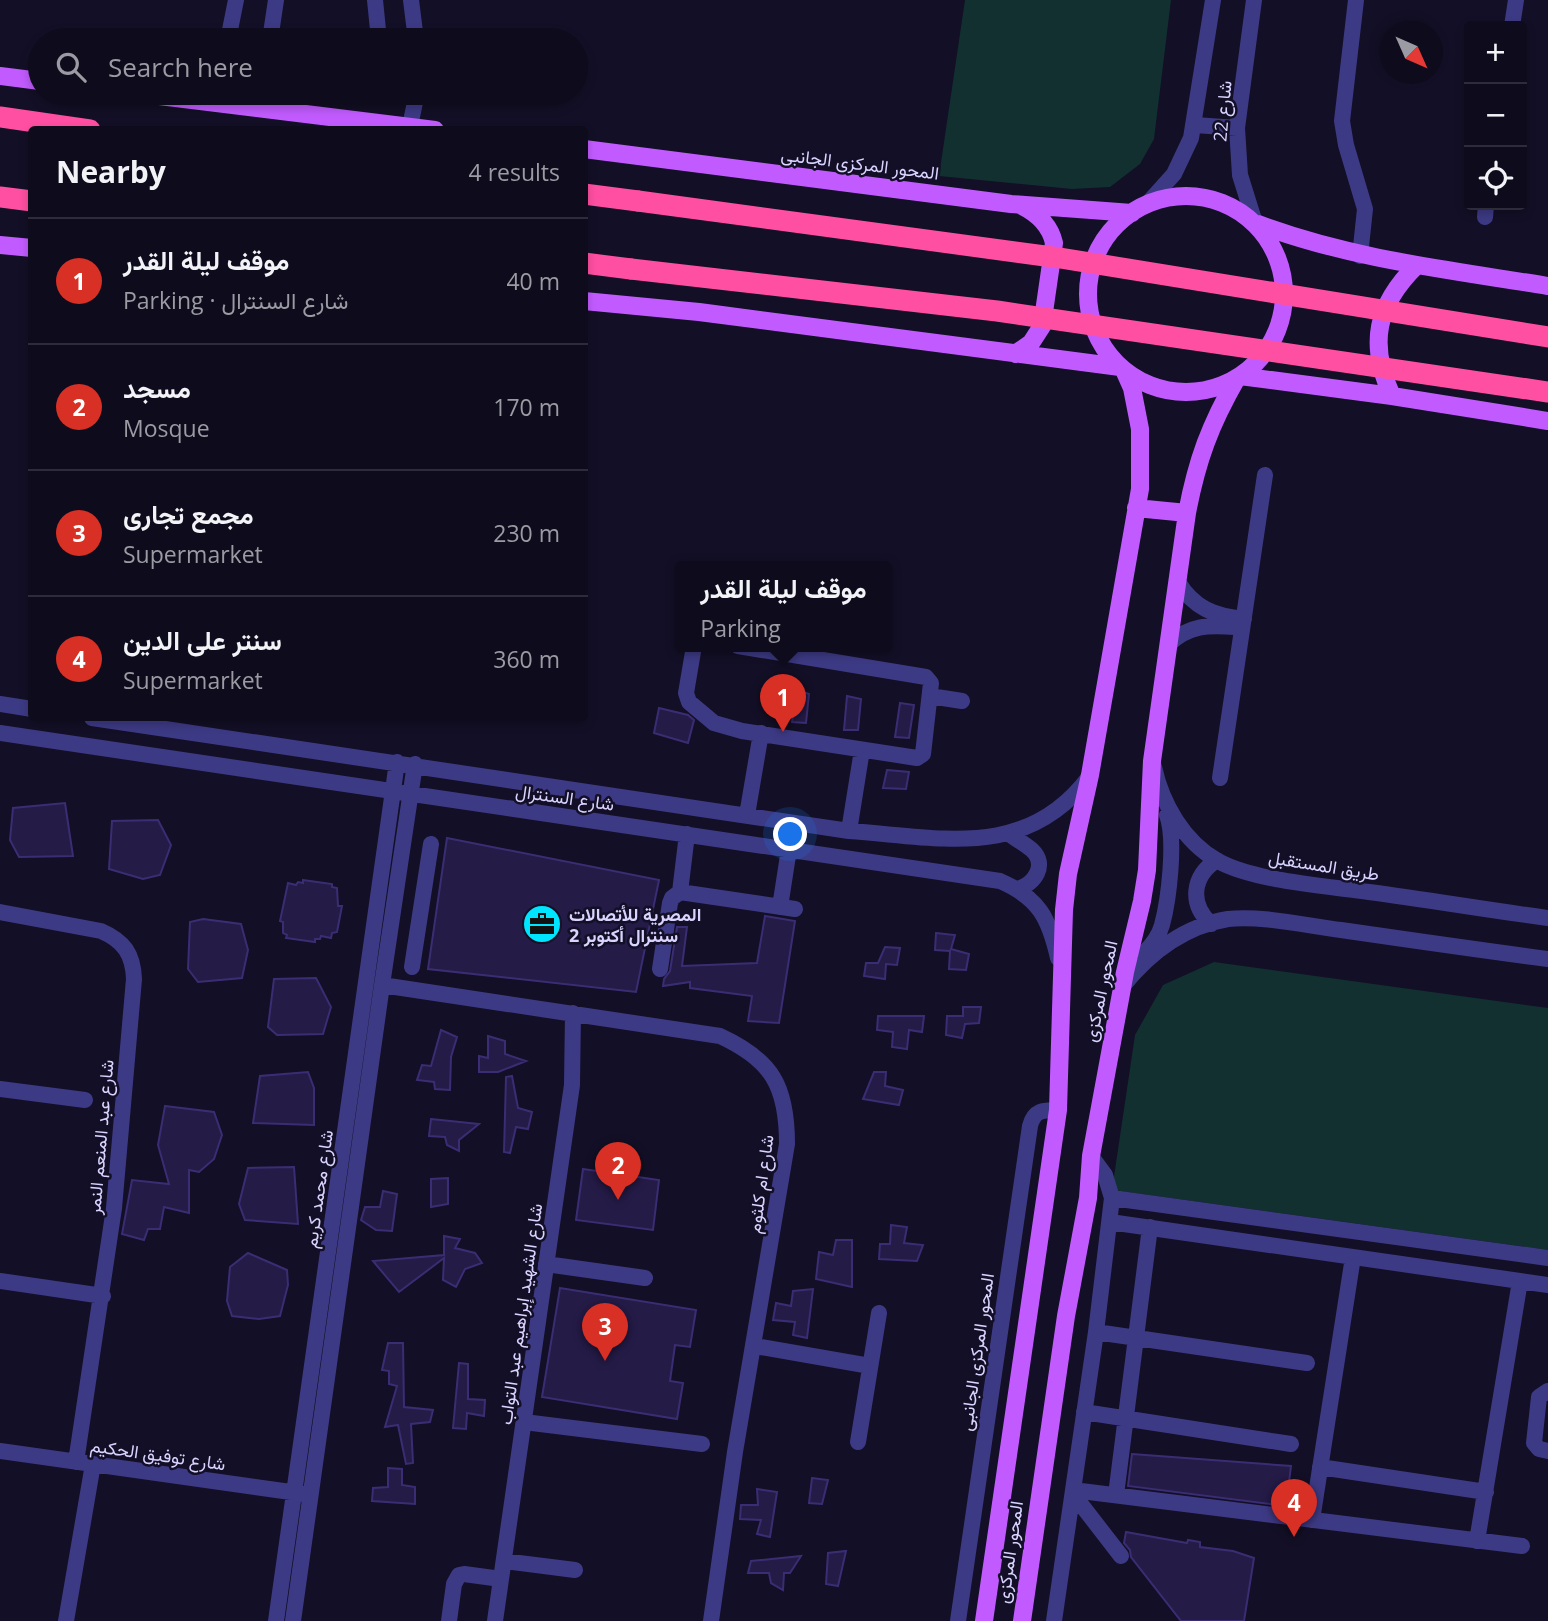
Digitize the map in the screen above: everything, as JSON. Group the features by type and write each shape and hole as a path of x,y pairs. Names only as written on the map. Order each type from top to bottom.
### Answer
{"highway":[{"path":"0,117 62,126"},
{"path":"588,195 1060,258 1548,337"},
{"path":"0,197 28,200"},
{"path":"588,264 997,311 1548,392"}],"main road":[{"path":"0,76 28,80"},
{"path":"235,105 410,126"},
{"name":"المحور المركزى الجانبى","path":"588,150 1019,205 1139,208"},
{"path":"1178,196 1211,199 1240,212 1255,223 1270,242 1280,263 1284,287 1279,326 1268,348 1253,366 1239,377 1205,391 1188,393 1154,387 1122,369 1108,354 1092,322 1088,287 1097,253 1118,224 1139,208 1178,196"},
{"path":"1016,354 1031,343 1042,326 1054,243 1052,234 1037,215 1019,205"},
{"path":"1255,223 1308,242 1360,256 1548,286"},
{"path":"0,245 28,248"},
{"path":"1392,396 1382,374 1378,350 1379,326 1387,303 1399,282 1417,265"},
{"path":"588,301 699,312 1122,369"},
{"name":"المحور المركزى","path":"984,1621 1058,1110 1068,874 1090,775 1142,469 1140,429 1132,388 1122,369"},
{"path":"1239,377 1392,396 1548,421"},
{"name":"المحور المركزى","path":"1022,1621 1066,1316 1088,1198 1091,1156 1147,870 1153,761 1187,513 1204,443 1219,410 1239,377"},
{"path":"1136,508 1187,513"}],"street":[{"path":"230,28 236,0"},
{"path":"272,28 276,0"},
{"path":"375,0 378,28"},
{"path":"411,0 414,28"},
{"name":"شارع 22","path":"1139,208 1166,185 1181,163 1195,125 1213,0"},
{"name":"شارع 22","path":"1254,0 1237,128 1240,175 1255,223"},
{"path":"1356,0 1342,121 1365,209 1360,256"},
{"path":"1513,21 1516,0"},
{"path":"410,126 414,105"},
{"path":"1195,125 1237,128"},
{"path":"1220,778 1265,475"},
{"path":"1178,582 1184,592 1201,608 1243,624"},
{"path":"1169,644 1196,627 1243,624"},
{"path":"693,652 686,693 689,702 714,723 862,750 920,757 923,754 932,683 926,677 774,652"},
{"path":"930,696 962,701"},
{"path":"0,704 28,708"},
{"name":"شارع السنترال","path":"113,721 415,764 849,831 975,840 1009,834 1054,812 1079,790 1090,775"},
{"name":"شارع السنترال","path":"0,733 1000,881 1018,889 1043,912 1052,928 1064,981"},
{"path":"747,815 761,733"},
{"path":"849,831 862,750"},
{"name":"طريق المستقبل","path":"1153,761 1159,787 1170,811 1191,839 1217,860 1246,872 1314,885 1548,918"},
{"name":"شارع محمد كريم","path":"293,1621 302,1493 397,762"},
{"name":"شارع محمد كريم","path":"276,1621 302,1493 415,764"},
{"path":"660,969 670,903 680,891 687,834"},
{"path":"1009,834 1032,850 1039,867 1031,884 1018,889"},
{"path":"412,967 431,845"},
{"path":"680,891 787,908 789,849"},
{"path":"1210,924 1200,911 1195,894 1203,871 1217,860"},
{"path":"399,873 426,878"},
{"name":"شارع عبد المنعم النمر","path":"0,912 101,931 115,937 127,948 133,963 115,1195 66,1621"},
{"path":"1124,979 1156,951 1184,934 1231,919 1279,922 1548,959"},
{"name":"شارع ام كلثوم","path":"382,985 720,1036 745,1048 766,1067 780,1091 787,1119 787,1144 711,1621"},
{"name":"شارع الشهيد إبراهيم عبد التواب","path":"495,1621 572,1084 573,1013"},
{"path":"0,1089 85,1100"},
{"name":"المحور المركزى الجانبى","path":"958,1621 1030,1126 1036,1113 1058,1110"},
{"path":"1054,1621 1096,1332 1112,1198 1105,1175 1091,1156"},
{"path":"1112,1198 1548,1258"},
{"path":"1110,1222 1548,1285"},
{"path":"1116,1495 1150,1227"},
{"path":"1312,1520 1353,1257"},
{"path":"547,1264 645,1279"},
{"path":"0,1281 103,1296"},
{"path":"1477,1541 1520,1281"},
{"path":"858,1442 878,1313"},
{"path":"1096,1332 1307,1363"},
{"path":"755,1346 870,1366"},
{"path":"1548,1391 1539,1396 1534,1443 1539,1449 1548,1451"},
{"path":"1084,1412 1292,1444"},
{"path":"524,1422 702,1444"},
{"name":"شارع توفيق الحكيم","path":"0,1451 302,1493"},
{"path":"1320,1467 1486,1492"},
{"path":"1073,1492 1116,1495 1522,1546"},
{"path":"1073,1492 1121,1556"},
{"path":"504,1561 575,1570"},
{"path":"449,1621 454,1584 459,1575 501,1579"}],"green space":[{"path":"965,0 1171,0 1154,139 1140,164 1110,187 1072,189 939,176"},
{"path":"1214,962 1548,1008 1548,1250 1112,1190 1135,1035 1163,985"}],"building":[{"path":"797,690 809,694 806,723 792,722"},
{"path":"847,696 861,699 858,730 844,730"},
{"path":"900,703 914,705 909,738 895,737"},
{"path":"659,708 688,715 694,720 688,743 654,733"},
{"path":"887,770 909,772 906,789 883,788"},
{"path":"65,803 73,856 19,857 10,840 13,808"},
{"path":"158,820 171,845 160,875 143,879 109,869 112,821"},
{"name":"المصرية للأتصالات سنترال أكتوبر 2","path":"447,838 659,880 636,992 428,969"},
{"path":"303,880 332,884 332,887 337,888 338,906 342,906 337,932 332,933 331,938 321,936 320,939 315,939 315,942 286,938 287,935 283,933 283,922 280,921 288,883 296,885 298,882 303,883"},
{"path":"765,916 795,921 779,1023 748,1021 752,996 690,988 690,982 663,986 670,971 677,927 687,927 682,966 757,963"},
{"path":"203,919 241,924 248,950 242,978 198,982 188,969 190,922"},
{"path":"936,933 955,935 951,949 969,954 966,970 949,969 950,951 935,950"},
{"path":"885,947 900,948 897,965 886,964 885,979 864,976 866,963 878,963"},
{"path":"316,978 331,1007 323,1034 277,1035 268,1027 274,979"},
{"path":"963,1007 981,1007 979,1023 965,1024 962,1038 946,1035 947,1016 963,1016"},
{"path":"878,1016 924,1016 922,1032 909,1030 907,1049 892,1047 893,1032 877,1030"},
{"path":"441,1030 457,1037 451,1057 450,1090 435,1089 434,1082 417,1080 422,1065 431,1066"},
{"path":"488,1036 505,1041 505,1054 526,1061 498,1072 479,1072 479,1056 488,1058"},
{"path":"308,1072 314,1088 314,1125 253,1123 260,1076"},
{"path":"874,1072 886,1072 885,1086 903,1090 899,1105 863,1099"},
{"path":"512,1076 518,1108 532,1112 528,1129 516,1127 510,1153 504,1152 506,1077"},
{"path":"165,1106 214,1112 222,1135 214,1159 199,1172 189,1170 189,1213 164,1207 160,1229 148,1229 144,1240 122,1234 132,1180 169,1184 158,1145"},
{"path":"431,1119 479,1124 459,1140 459,1151 447,1145 445,1137 429,1136"},
{"path":"294,1167 298,1224 245,1220 239,1204 248,1168"},
{"path":"583,1169 659,1180 653,1230 576,1220"},
{"path":"448,1178 448,1204 431,1207 431,1179"},
{"path":"383,1191 397,1194 392,1231 376,1230 361,1220 365,1207 380,1207"},
{"path":"891,1225 907,1227 904,1243 923,1245 917,1261 879,1259 880,1244 890,1244"},
{"path":"444,1236 460,1239 455,1248 475,1253 482,1263 465,1269 456,1287 443,1280 444,1258 399,1292 373,1261 444,1255"},
{"path":"836,1240 852,1240 852,1287 816,1279 819,1252 833,1255"},
{"path":"248,1253 287,1270 288,1285 280,1316 259,1319 232,1316 227,1301 230,1267"},
{"path":"560,1288 696,1310 690,1347 675,1345 670,1381 683,1383 677,1419 542,1397"},
{"path":"813,1289 807,1338 793,1335 795,1322 773,1320 776,1303 791,1306 793,1291"},
{"path":"388,1343 403,1343 404,1407 433,1410 430,1422 411,1424 413,1463 406,1464 398,1425 385,1427 397,1386 389,1384 389,1371 382,1370"},
{"path":"459,1363 468,1364 468,1399 485,1400 484,1416 467,1413 466,1429 453,1428"},
{"path":"1132,1454 1291,1466 1286,1506 1128,1486"},
{"path":"388,1468 402,1469 402,1485 415,1487 415,1504 372,1501 373,1488 388,1487"},
{"path":"812,1478 828,1480 822,1504 809,1503"},
{"path":"757,1489 777,1492 770,1537 757,1534 761,1520 740,1519 741,1505 758,1505"},
{"path":"1126,1532 1187,1543 1188,1540 1200,1542 1200,1547 1233,1551 1254,1558 1244,1621 1181,1621 1131,1557 1130,1550 1124,1543"},
{"path":"846,1551 838,1586 826,1584 828,1553"},
{"path":"801,1556 790,1573 784,1573 783,1590 771,1583 769,1573 748,1573 751,1561"}],"place":[{"name":"موقف ليلة القدر","path":"783,732"},
{"name":"المصرية للأتصالات سنترال أكتوبر 2","path":"542,924"},
{"name":"مسجد","path":"618,1200"},
{"name":"مجمع تجارى","path":"605,1361"},
{"name":"سنتر على الدين","path":"1294,1537"}]}
